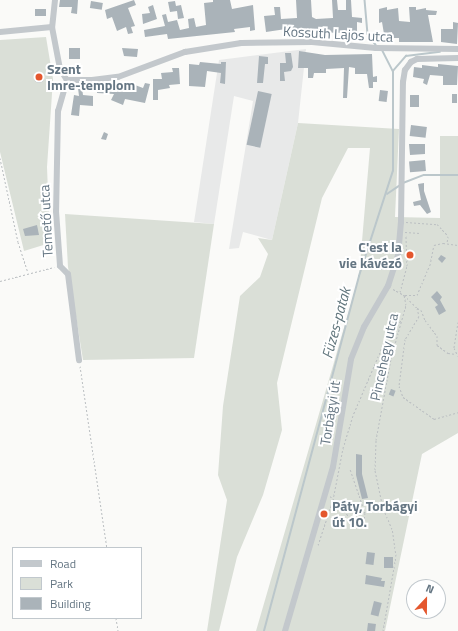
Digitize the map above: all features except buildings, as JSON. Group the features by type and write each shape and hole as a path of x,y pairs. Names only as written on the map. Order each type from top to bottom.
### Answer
{"street":[{"path":"54,0 52,27 60,69 67,80"},
{"path":"0,32 52,27"},
{"name":"Kossuth Lajos utca","path":"67,80 92,80 118,77 185,52 209,46 312,42 376,48 458,49"},
{"name":"Kossuth Lajos utca","path":"407,49 411,62"},
{"path":"411,62 417,59 458,58"},
{"name":"Torbágyi út","path":"285,631 326,494 351,360 364,327 388,286 398,256 402,232 401,185 403,82 405,70 411,62"},
{"name":"Temető utca","path":"67,80 58,111 56,138 56,212 60,266 68,274 79,360"}],"path":[{"path":"0,158 18,242 28,272"},
{"path":"401,222 437,224 448,236 447,244"},
{"path":"400,292 408,251 402,232 420,233"},
{"path":"404,295 417,295 430,265 434,245 458,245"},
{"path":"0,281 28,272 60,266"},
{"name":"Pincehegy utca","path":"383,631 396,556 392,529 383,508 375,470 376,440 391,358 406,305 404,295 388,286"},
{"path":"404,295 421,310 424,320 437,336 437,345 448,353 457,355"},
{"path":"417,308 419,316 405,339 398,386 407,402 434,419 458,412"},
{"path":"318,544 333,500 343,448 354,413 383,345 402,318"},
{"path":"457,355 454,348 458,322"},
{"path":"79,360 107,547"},
{"path":"326,494 356,524 364,522 365,513 350,469"},
{"path":"116,619 118,631"}],"shaded area":[{"path":"306,49 298,123 272,240 243,232 239,248 229,249 253,101 234,96 214,224 194,222 219,60"}],"green space":[{"path":"46,37 53,79 47,167 50,243 24,251 0,152 0,40"},
{"path":"298,123 399,129 395,217 440,218 440,136 458,136 458,433 422,454 385,631 256,631 359,276 370,148 348,148 322,198 277,383 282,430 263,495 237,557 219,631 207,631 227,500 218,475 223,406 240,296 260,277 268,254 258,238 272,240"},
{"path":"65,214 214,224 194,358 83,360 68,267"}],"waterway":[{"name":"Füzes-patak","path":"365,0 368,34 376,45"},
{"name":"Füzes-patak","path":"264,631 359,276 393,171 393,72 382,50"},
{"path":"393,71 406,56 440,52"},
{"path":"403,183 424,175 458,175"},
{"path":"387,194 399,186"}],"place":[{"name":"Szent Imre-templom","path":"39,77"},
{"name":"C'est la vie kávézó","path":"410,255"},
{"name":"Páty, Torbágyi út 10.","path":"324,514"}]}
